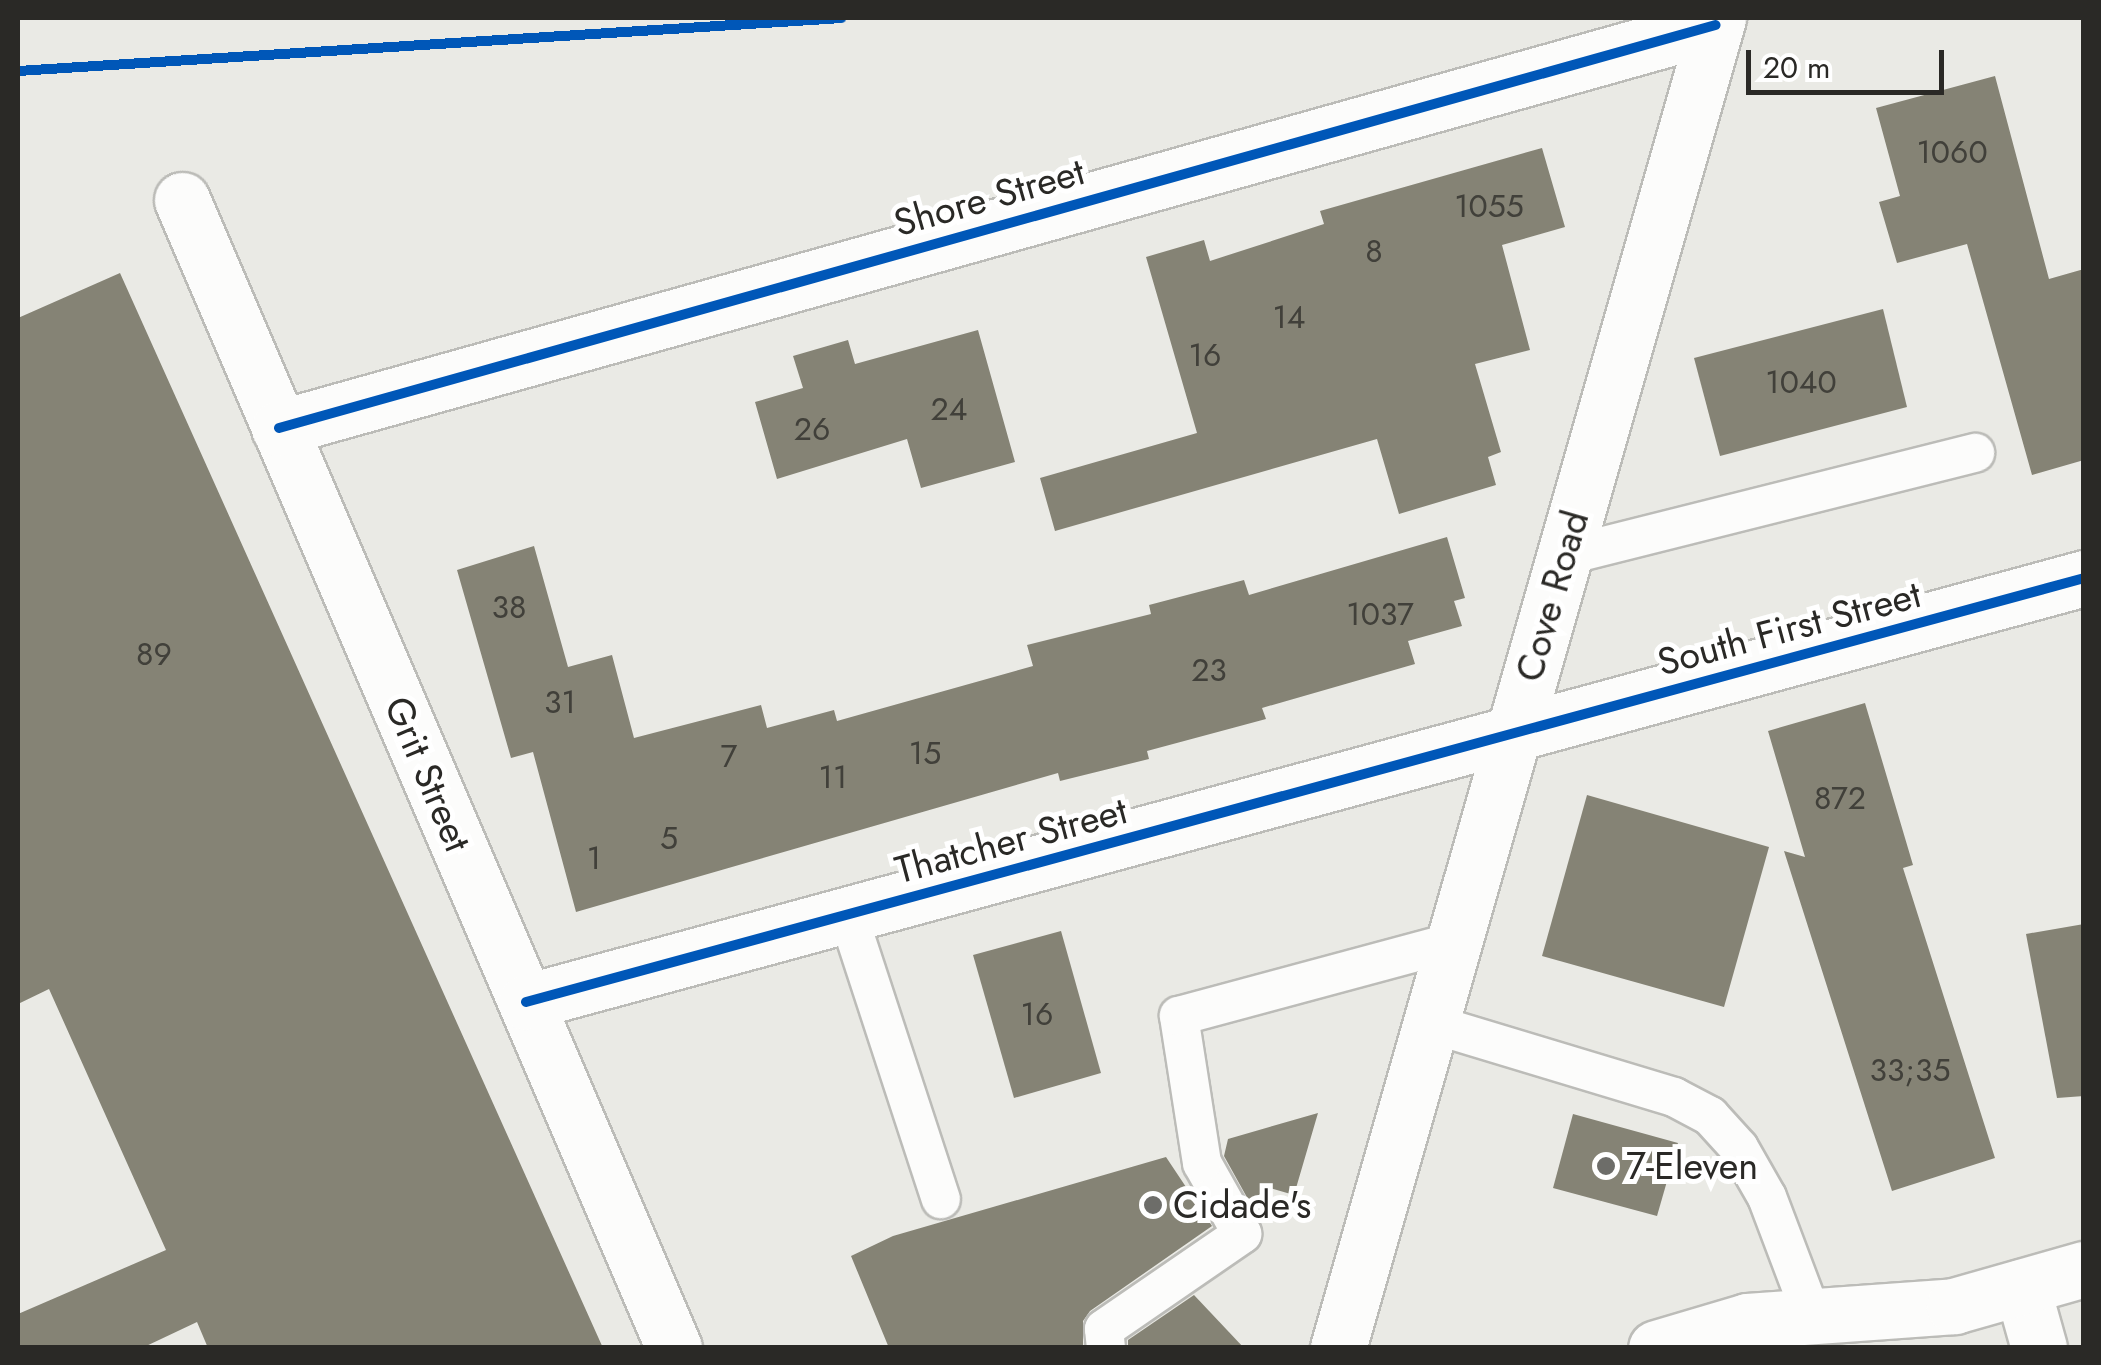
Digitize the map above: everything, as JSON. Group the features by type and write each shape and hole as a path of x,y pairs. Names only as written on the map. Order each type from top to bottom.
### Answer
{"street":[{"name":"Shore Street","path":"279,428 1717,21"},
{"name":"Cove Road","path":"1338,1348 1717,21"},
{"name":"Grit Street","path":"182,200 674,1348"},
{"name":"South First Street","path":"1511,736 2084,578"},
{"name":"Thatcher Street","path":"526,1002 1511,736"},
{"path":"1656,1348 1747,1321 1954,1306 2084,1269"},
{"path":"2022,1287 2040,1348"},
{"path":"1877,1348 1954,1306"}],"lane":[{"path":"1564,556 1976,453"},
{"path":"848,914 941,1199"},
{"path":"1106,1348 1104,1330 1242,1234 1202,1163 1180,1016 1453,942"},
{"path":"1429,1023 1674,1097 1710,1116 1740,1148 1767,1197 1812,1316"}],"building":[{"path":"1995,76 2049,279 2084,269 2084,460 2032,475 1967,244 1897,263 1879,202 1900,196 1876,108"},
{"path":"1542,148 1565,227 1502,245 1530,350 1475,364 1501,452 1488,457 1496,485 1399,514 1377,439 1055,531 1040,478 1197,433 1146,257 1204,240 1210,261 1324,224 1320,211"},
{"path":"120,273 603,1348 208,1348 197,1322 142,1348 18,1348 18,1314 166,1250 49,989 18,1004 18,318"},
{"path":"1883,309 1907,407 1720,456 1694,358"},
{"path":"978,330 1015,462 921,488 907,439 777,479 755,402 803,388 793,356 848,340 855,364"},
{"path":"1447,537 1465,598 1454,601 1462,626 1408,641 1415,664 1262,708 1266,719 1147,751 1149,759 1060,781 1058,773 576,912 533,752 511,758 457,570 534,546 568,667 612,655 634,738 761,705 767,728 834,710 837,721 1033,666 1027,645 1151,614 1149,605 1244,580 1249,595"},
{"path":"1865,703 1913,865 1903,868 1995,1158 1892,1191 1784,851 1805,857 1768,731"},
{"path":"1587,795 1769,847 1724,1007 1542,956"},
{"path":"2084,924 2084,1096 2057,1098 2026,934"},
{"path":"1061,931 1101,1073 1014,1098 973,955"},
{"path":"1318,1113 1294,1195 1270,1188 1249,1201 1224,1156 1228,1139"},
{"path":"1573,1114 1678,1143 1657,1216 1553,1188"},
{"path":"1166,1157 1212,1226 1090,1311 1083,1321 1083,1348 889,1348 851,1256 893,1236"},
{"path":"1194,1295 1244,1348 1128,1348 1128,1340"}],"cycle path":[{"path":"18,71 841,18"},
{"path":"279,428 1716,25"},
{"path":"526,1002 2084,578"}],"place":[{"name":"7-Eleven","path":"1606,1166"},
{"name":"Cidade's","path":"1153,1205"}]}
